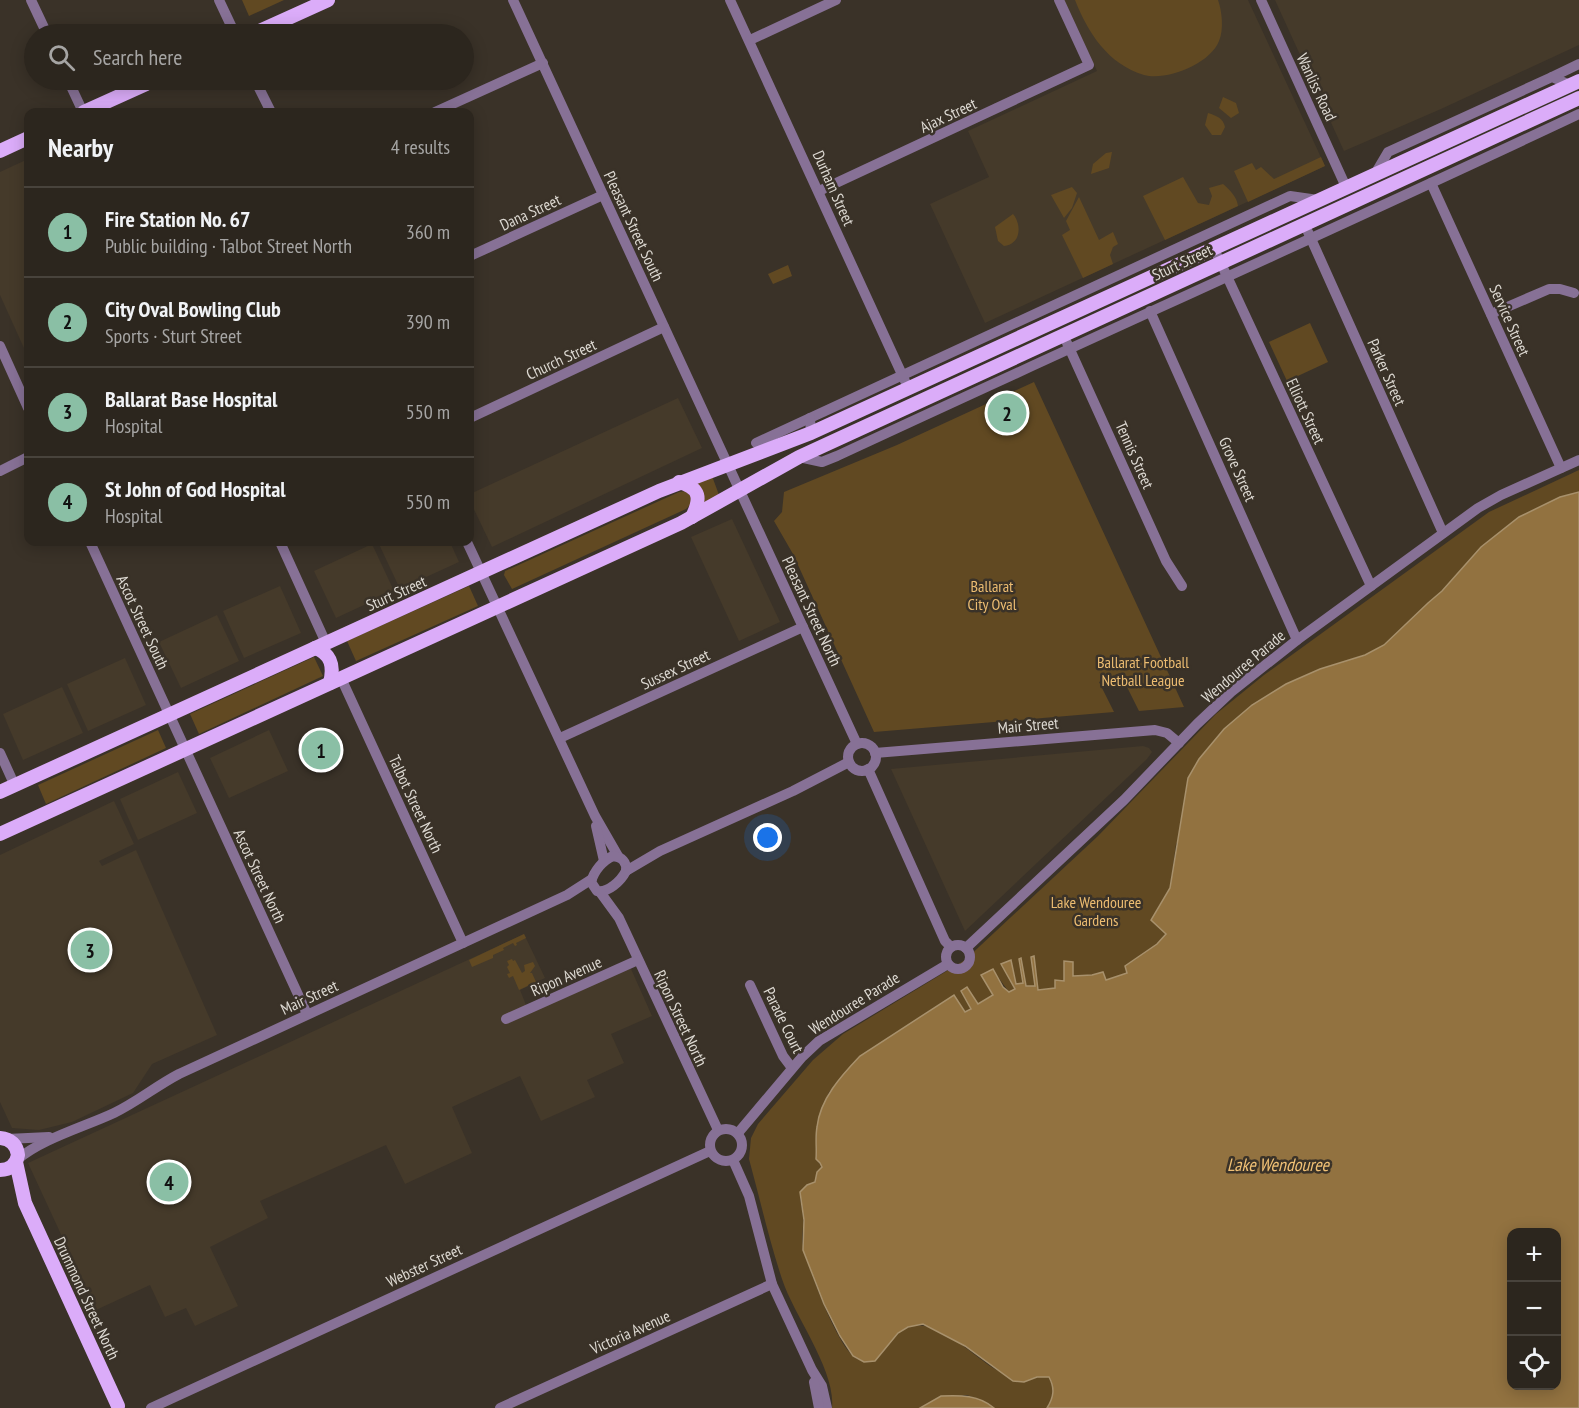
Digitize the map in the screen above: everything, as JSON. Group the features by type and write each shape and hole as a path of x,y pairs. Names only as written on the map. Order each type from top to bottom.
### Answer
{"main road":[{"path":"275,24 328,0"},
{"name":"Sturt Street","path":"0,792 679,482 728,466 811,433 909,389 1575,83"},
{"path":"92,108 133,90"},
{"name":"Sturt Street","path":"0,834 692,517 799,457 1579,98"},
{"path":"0,151 24,140"},
{"path":"679,482 689,485 697,494 698,505 692,517"},
{"path":"326,643 339,661 341,678"},
{"path":"326,643 332,664 341,678"},
{"name":"Drummond Street North","path":"3,1137 16,1148 16,1161 25,1203 122,1407"},
{"name":"Drummond Street North","path":"16,1161 0,1172 25,1203"}],"street":[{"path":"31,0 42,24"},
{"path":"219,0 230,24"},
{"name":"Pleasant Street South","path":"513,0 728,466"},
{"name":"Durham Street","path":"730,0 909,389"},
{"path":"750,40 836,0"},
{"name":"Ajax Street","path":"819,190 1089,66 1059,0"},
{"name":"Wanliss Road","path":"1261,0 1346,188"},
{"path":"444,108 543,63"},
{"name":"Sturt Street","path":"1375,174 1388,152 1579,64"},
{"name":"Sturt Street","path":"1552,77 1575,83"},
{"path":"73,90 81,108"},
{"path":"260,90 269,108"},
{"name":"Sturt Street","path":"799,457 822,462 837,456 1069,347 1228,277 1579,114"},
{"name":"Service Street","path":"1431,183 1561,468"},
{"name":"Dana Street","path":"474,254 603,195"},
{"name":"Sturt Street","path":"756,443 1290,196 1318,200"},
{"name":"Parker Street","path":"1304,224 1443,533"},
{"name":"Elliott Street","path":"1214,248 1371,586"},
{"path":"1491,314 1549,289 1574,293"},
{"name":"Grove Street","path":"1150,311 1297,640"},
{"name":"Church Street","path":"474,416 664,327"},
{"name":"Tennis Street","path":"1063,334 1166,561 1182,586"},
{"path":"0,346 24,399"},
{"path":"810,418 811,433"},
{"path":"0,471 24,460"},
{"name":"Wendouree Parade","path":"966,948 1124,800 1231,692 1297,640 1488,502 1579,460"},
{"name":"Pleasant Street North","path":"728,466 857,744"},
{"name":"Ascot Street South","path":"92,546 185,749"},
{"path":"282,546 326,643"},
{"path":"469,546 592,810 620,858 625,862 626,871"},
{"name":"Sussex Street","path":"560,738 803,627"},
{"name":"Talbot Street North","path":"341,678 463,943"},
{"name":"Mair Street","path":"875,753 1155,730 1167,733 1179,743"},
{"path":"857,744 868,744 875,753 874,762 868,769 856,769 849,762 849,753 857,744"},
{"name":"Ascot Street North","path":"185,749 307,1014"},
{"path":"0,753 15,786"},
{"path":"660,851 620,858 613,856 604,861 592,879 592,885 598,891 612,886 621,879 626,871 660,851 794,791 849,762"},
{"path":"868,769 945,941 951,947"},
{"path":"592,810 604,861"},
{"name":"Mair Street","path":"16,1161 36,1146 129,1106 179,1074 567,895 592,879"},
{"name":"Ripon Street North","path":"612,886 619,918 718,1130"},
{"name":"Mair Street","path":"567,895 598,891"},
{"name":"Ripon Street North","path":"598,891 619,918"},
{"path":"959,945 966,948 970,955 966,966 958,969 948,964 946,954 951,947 959,945"},
{"name":"Ripon Avenue","path":"506,1019 638,960"},
{"name":"Wendouree Parade","path":"738,1133 812,1047 831,1033 948,964"},
{"name":"Parade Court","path":"750,985 783,1056 792,1068"},
{"path":"728,1128 738,1133 742,1147 741,1152 733,1160 722,1161 710,1151 711,1137 718,1130 728,1128"},
{"name":"Mair Street","path":"3,1137 54,1137 68,1133"},
{"name":"Webster Street","path":"151,1408 710,1151"},
{"path":"733,1160 749,1196 772,1284 823,1389 827,1408"},
{"name":"Victoria Avenue","path":"500,1408 772,1284"},
{"path":"812,1370 819,1408"}],"shaded area":[{"path":"1064,0 1248,0 1325,166 985,323 930,204 989,177 968,131 1097,71"},
{"path":"1275,0 1579,0 1579,45 1344,151"},
{"path":"24,161 24,348 0,295 0,172"},
{"path":"678,398 702,448 492,547 474,509 474,492"},
{"path":"732,519 780,622 739,641 691,537"},
{"path":"368,546 373,546 394,591 336,618 314,571"},
{"path":"380,546 452,546 459,562 400,589"},
{"path":"280,586 301,633 244,658 223,611"},
{"path":"217,615 239,661 181,688 159,642"},
{"path":"125,658 146,705 88,731 67,684"},
{"path":"62,687 83,733 23,760 3,714"},
{"path":"269,730 288,771 229,798 210,758"},
{"path":"1143,746 1152,752 1147,759 965,931 891,769"},
{"path":"178,772 197,813 138,840 120,799"},
{"path":"114,801 134,844 99,861 102,866 136,850 217,1035 152,1064 133,1093 72,1122 39,1130 12,1128 0,1102 0,855"},
{"path":"524,934 545,978 520,990 526,1005 627,960 652,1016 611,1034 624,1063 587,1080 595,1097 541,1121 520,1076 452,1107 472,1153 405,1184 386,1145 260,1201 268,1218 210,1247 238,1306 195,1326 186,1308 165,1317 150,1285 96,1310 28,1163"}],"green space":[{"path":"242,0 284,0 249,16"},
{"path":"1075,0 1218,0 1222,20 1221,37 1207,57 1187,69 1164,75 1144,75 1120,63 1101,46 1086,24"},
{"path":"1223,97 1236,103 1239,113 1231,118 1219,108"},
{"path":"1208,113 1223,121 1225,127 1221,135 1212,135 1205,125"},
{"path":"1112,152 1109,168 1091,174 1093,164 1106,153"},
{"path":"1321,157 1325,166 1248,202 1234,171 1252,163 1256,170 1261,167 1274,179"},
{"path":"1183,177 1198,203 1209,205 1212,196 1209,188 1223,184 1231,191 1238,206 1165,240 1143,196"},
{"path":"1072,187 1077,193 1072,208 1064,218 1051,195"},
{"path":"1079,197 1099,240 1113,232 1118,244 1113,247 1110,255 1113,264 1083,278 1062,235 1070,230 1066,221"},
{"path":"1013,214 1019,228 1017,238 1010,245 1004,246 998,241 995,227"},
{"path":"788,265 792,276 773,284 768,274"},
{"path":"1310,323 1328,362 1287,381 1269,342"},
{"name":"Ballarat City Oval","path":"1034,382 1184,707 1139,711 1120,673 1099,682 1114,712 874,732 793,554 774,521 782,512 784,492 897,445"},
{"name":"Lake Wendouree Gardens","path":"1579,470 1579,492 1560,497 1481,547 1442,591 1384,645 1365,655 1320,669 1286,684 1176,844 1170,888 1151,920 1166,934 1157,944 1125,966 1127,973 1106,980 1103,972 1072,976 1065,961 1064,981 1055,988 1037,990 1032,957 1035,986 1026,987 1021,958 1019,959 1023,983 1016,984 1011,960 1002,964 1015,989 1009,992 992,969 993,995 978,1005 967,987 961,992 971,1009 965,1013 954,995 892,1035 849,1068 829,1092 818,1120 816,1159 822,1167 817,1172 815,1182 800,1195 803,1221 802,1243 824,1304 846,1348 858,1359 875,1361 897,1334 918,1325 929,1327 953,1339 995,1369 1024,1382 1037,1377 1049,1377 1053,1389 1047,1408 994,1408 988,1403 967,1395 941,1396 920,1408 832,1408 828,1377 782,1279 749,1159 751,1138 758,1124 813,1060 843,1034 965,960 1098,836 1216,714 1264,675 1489,512"},
{"path":"712,476 719,495 701,505 692,482"},
{"path":"686,491 692,497 691,504 686,509 512,589 504,575 505,571 679,492"},
{"path":"469,586 478,606 356,661 347,641"},
{"path":"314,657 323,676 199,734 190,714"},
{"path":"158,730 166,748 46,804 38,785"},
{"path":"524,934 526,938 516,943 517,945 513,943 493,955 493,958 472,967 469,960"},
{"path":"515,960 522,973 525,971 524,965 533,962 535,966 530,973 536,982 519,990 513,976 509,978 507,974 510,973 507,961"}],"water":[{"name":"Lake Wendouree","path":"1579,492 1579,1408 1047,1408 1053,1392 1049,1377 1037,1377 1024,1382 1013,1381 965,1346 923,1324 908,1327 898,1333 875,1361 864,1362 853,1356 824,1304 803,1250 804,1220 800,1192 807,1185 815,1182 817,1172 822,1167 816,1159 816,1131 822,1107 839,1080 860,1056 954,995 965,1012 971,1009 961,991 967,987 978,1004 993,995 981,975 993,969 1003,987 1009,992 1015,989 1001,964 1011,960 1016,984 1023,983 1019,959 1021,958 1026,986 1035,986 1031,957 1034,956 1038,990 1055,988 1055,980 1064,981 1064,961 1073,962 1073,976 1103,972 1106,980 1127,973 1125,966 1157,944 1166,934 1151,920 1170,888 1188,778 1199,759 1224,729 1252,705 1286,684 1320,669 1365,655 1384,645 1442,591 1481,547 1519,517 1560,497"},
{"path":"941,1396 976,1398 994,1408 920,1408"}],"place":[{"name":"City Oval Bowling Club","path":"1007,413"},
{"name":"Fire Station No. 67","path":"321,750"},
{"name":"Ballarat Base Hospital","path":"90,950"},
{"name":"St John of God Hospital","path":"169,1182"}],"park label":[{"name":"Ballarat Football Netball League","path":"1143,671"}]}
